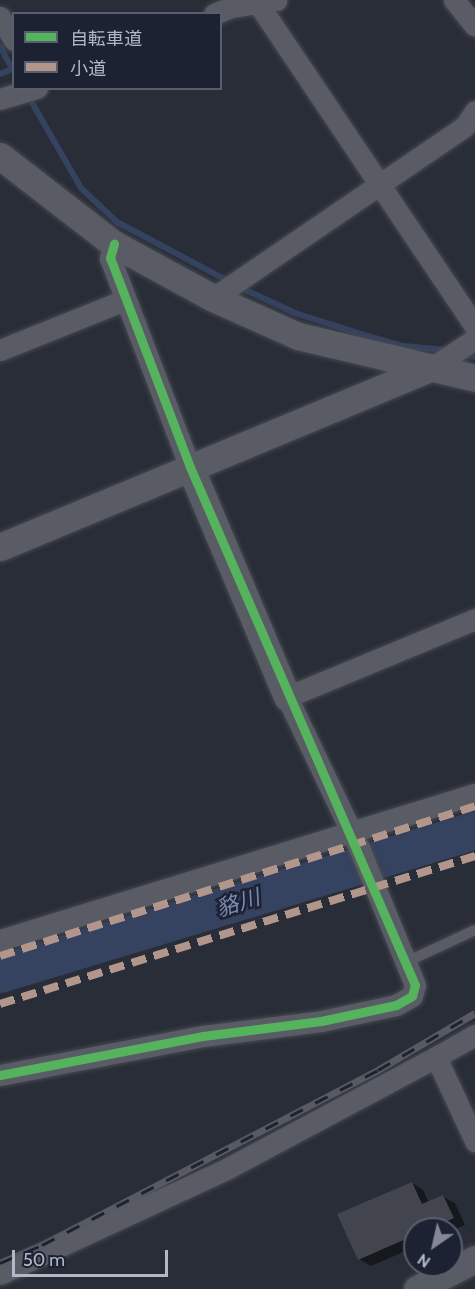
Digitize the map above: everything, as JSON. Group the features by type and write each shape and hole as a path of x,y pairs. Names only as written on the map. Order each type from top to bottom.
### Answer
{"street":[{"path":"454,0 475,26"},
{"path":"0,547 436,365 473,336 266,1 225,7"},
{"path":"0,17 12,37"},
{"path":"6,98 34,90"},
{"path":"228,287 465,126 475,111"},
{"path":"0,156 114,244 228,287 298,336 436,365 475,378"},
{"path":"0,1075 202,1036 321,1021 396,1005 412,996 415,985 372,881 288,697 190,467 110,258 114,244"},
{"path":"0,350 125,300"},
{"path":"288,697 475,619"},
{"path":"0,940 354,841 475,794"},
{"path":"0,1274 228,1168 475,1035"},
{"path":"436,1057 475,1141"},
{"path":"417,1289 475,1259"}],"lane":[{"path":"404,963 475,930"}],"building":[{"path":"412,1182 422,1204 443,1195 454,1217 403,1217 403,1240 358,1260 337,1214"}],"waterway":[{"path":"0,46 12,69 0,74"},
{"path":"27,94 81,188 117,222 228,281"},
{"path":"237,286 295,313 361,334 403,346 447,350"},
{"path":"463,354 475,357"},
{"name":"貉川","path":"0,974 475,831"}],"railway":[{"path":"0,1263 42,1245 378,1070 475,1013"}],"marked path":[{"path":"0,956 475,806"},
{"path":"0,1004 475,856"}],"cycle path":[{"path":"0,1075 203,1036 321,1021 396,1005 412,996 415,985 190,467 110,258 114,244"}]}
